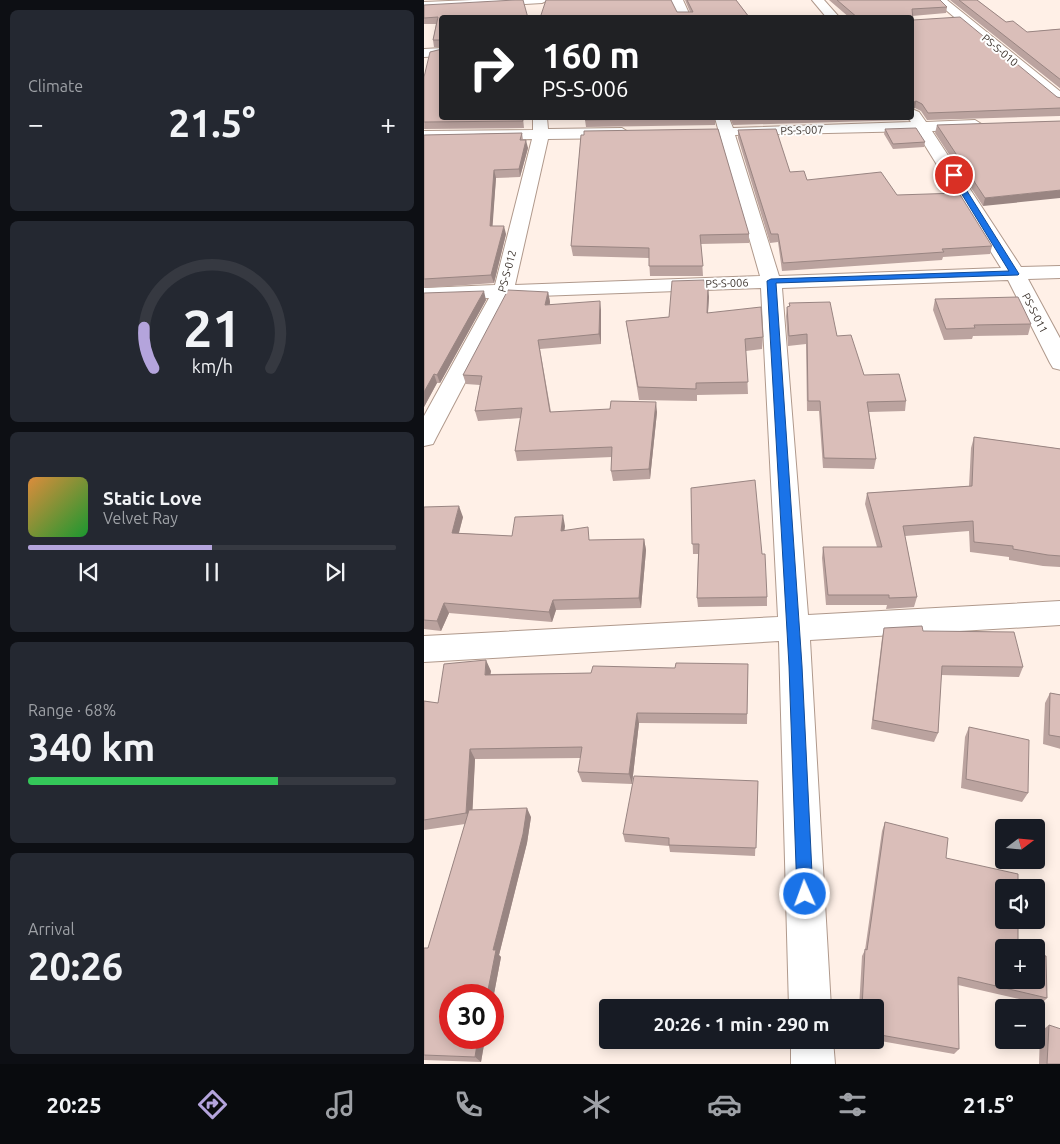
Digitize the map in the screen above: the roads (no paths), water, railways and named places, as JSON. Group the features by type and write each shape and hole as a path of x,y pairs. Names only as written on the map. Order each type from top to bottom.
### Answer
{"street":[{"path":"425,0 424,6 530,3 542,0"},
{"path":"677,0 684,15"},
{"path":"818,0 831,15"},
{"name":"PS-S-010","path":"940,0 1060,100"},
{"path":"945,19 962,18"},
{"path":"424,53 439,52"},
{"name":"PS-S-007","path":"917,119 992,124"},
{"name":"PS-S-011","path":"917,119 1015,274 1060,362"},
{"name":"PS-S-007","path":"719,127 892,120"},
{"path":"424,136 540,126 639,133"},
{"name":"PS-S-012","path":"424,438 504,290 540,126"},
{"path":"719,127 771,281 793,627 810,999"},
{"name":"PS-S-006","path":"424,294 1060,272"},
{"path":"424,649 1060,612"},
{"path":"812,1049 813,1064"}]}
